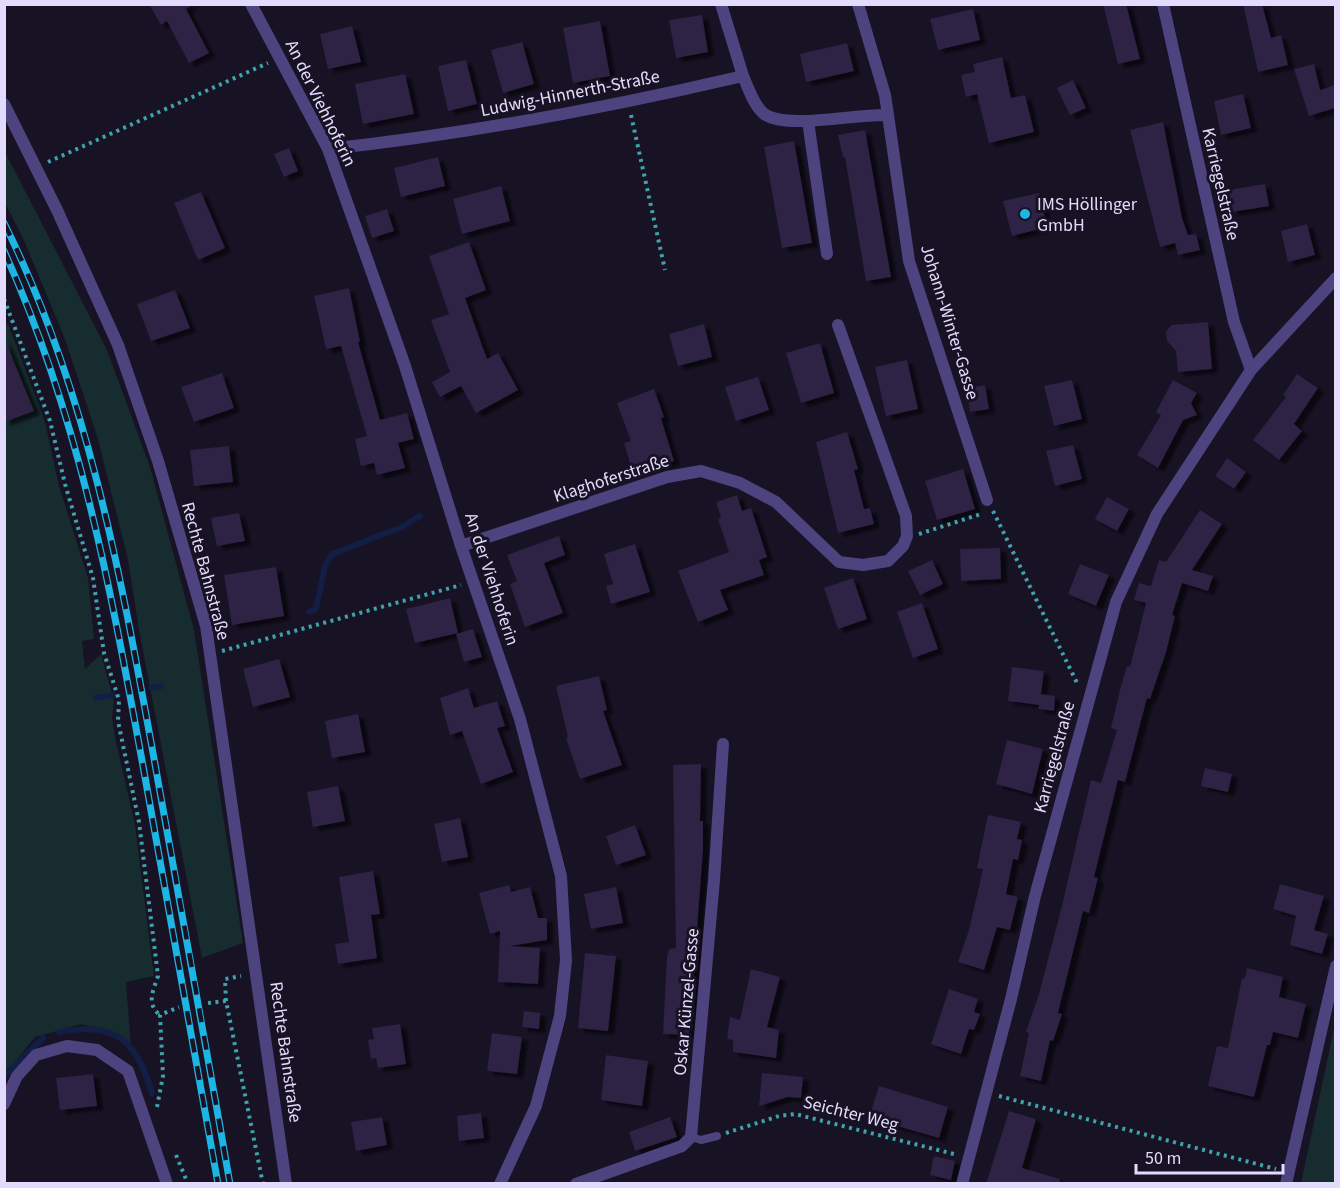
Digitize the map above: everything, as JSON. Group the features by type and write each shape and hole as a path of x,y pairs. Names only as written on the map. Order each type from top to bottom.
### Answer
{"street":[{"name":"An der Viehhoferin","path":"251,4 328,149 405,366 461,546 520,719 561,876 567,960 560,1016 536,1106 500,1184"},
{"path":"721,4 743,76 762,112 772,118 808,121 873,114 888,115"},
{"name":"Johann-Winter-Gasse","path":"858,4 880,78 888,115 909,261 990,505"},
{"name":"Karriegelstraße","path":"1162,4 1234,322 1251,370"},
{"name":"Ludwig-Hinnerth-Straße","path":"328,149 415,140 628,103 743,76"},
{"name":"Rechte Bahnstraße","path":"4,104 36,167 122,356 158,461 206,626 286,1184"},
{"path":"808,121 827,254"},
{"name":"Karriegelstraße","path":"962,1184 1089,697 1116,602 1157,514 1251,370 1335,278"},
{"name":"Klaghoferstraße","path":"461,546 667,477 701,471 740,483 776,502 839,562 862,565 888,561 903,546 907,536 906,516 838,326"},
{"name":"Oskar Künzel-Gasse","path":"692,1137 723,744"},
{"path":"1287,1178 1335,966"},
{"path":"4,1104 17,1076 36,1055 67,1046 97,1050 128,1071 167,1184"},
{"path":"576,1184 682,1146 692,1137"}],"lane":[{"path":"692,1137 701,1140 717,1136"}],"path":[{"path":"36,167 279,58"},
{"path":"628,103 665,270"},
{"path":"4,299 50,421 64,484 93,578 104,653 119,700 118,721 139,822 158,976 150,996 154,1011 160,1015"},
{"path":"931,531 990,505 1079,686 1089,697"},
{"path":"210,654 473,581"},
{"path":"225,979 226,1001 237,1045 262,1184"},
{"path":"208,1003 226,1001"},
{"path":"160,1015 179,1007"},
{"path":"144,1113 158,1107 163,1076 160,1015"},
{"path":"987,1092 1287,1178"},
{"name":"Seichter Weg","path":"717,1136 779,1116 795,1114 969,1158"}],"green space":[{"path":"4,150 107,350 150,467 194,630 243,943 202,958 139,630 128,560 97,436 65,339 23,238 5,203"},
{"path":"8,324 45,422 59,486 88,578 94,639 82,641 85,669 101,654 114,701 112,718 116,742 135,825 154,976 126,982 131,1046 105,1031 82,1024 35,1037 5,1074 4,326"},
{"path":"1335,1024 1335,1183 1301,1183"}],"building":[{"path":"149,4 193,4 186,9 209,53 189,63 167,21 161,25"},
{"path":"1103,4 1126,4 1140,59 1118,64"},
{"path":"1243,4 1262,4 1271,38 1281,35 1288,65 1258,72"},
{"path":"973,9 980,40 938,50 930,19"},
{"path":"702,15 708,52 676,58 669,20"},
{"path":"600,21 610,76 573,83 563,28"},
{"path":"352,26 361,62 328,69 320,34"},
{"path":"522,42 534,84 503,93 491,50"},
{"path":"847,43 854,71 806,82 800,54"},
{"path":"1002,57 1011,98 1025,95 1034,132 989,143 977,94 966,97 961,75 975,72 973,64"},
{"path":"466,60 477,104 448,111 438,66"},
{"path":"1314,64 1320,90 1335,85 1335,108 1309,116 1294,69"},
{"path":"405,74 414,114 363,124 355,84"},
{"path":"1073,80 1086,108 1070,115 1057,88"},
{"path":"1243,94 1251,128 1221,135 1214,101"},
{"path":"1163,122 1182,218 1188,235 1196,234 1200,250 1178,255 1175,243 1160,247 1130,130"},
{"path":"865,130 891,277 866,281 845,157 843,157 838,135"},
{"path":"794,141 812,243 782,248 764,147"},
{"path":"289,148 298,171 284,177 274,154"},
{"path":"438,157 445,186 401,197 394,168"},
{"path":"1265,184 1269,206 1232,212 1228,190"},
{"path":"501,186 510,221 462,234 453,199"},
{"path":"201,192 225,248 198,260 174,203"},
{"name":"IMS Höllinger GmbH","path":"1039,193 1047,227 1012,236 1003,201"},
{"path":"387,209 394,231 372,238 365,216"},
{"path":"1307,224 1315,255 1288,262 1281,231"},
{"path":"469,242 486,290 465,298 487,359 498,353 518,390 476,413 461,386 440,397 432,382 450,372 431,320 449,314 429,256"},
{"path":"349,288 360,342 358,342 380,420 407,413 414,439 398,443 405,468 377,475 374,463 361,466 355,439 367,436 341,346 326,349 314,296"},
{"path":"175,290 190,328 151,341 137,304"},
{"path":"1208,322 1212,369 1178,372 1176,351 1167,341 1166,332 1171,325"},
{"path":"704,324 712,357 678,366 669,334"},
{"path":"4,338 34,411 4,422"},
{"path":"820,343 834,393 801,403 786,353"},
{"path":"907,360 918,409 886,416 875,367"},
{"path":"222,373 234,408 194,422 181,387"},
{"path":"1297,374 1318,388 1294,424 1302,431 1279,460 1253,440 1286,397 1283,395"},
{"path":"758,377 769,410 736,421 725,387"},
{"path":"1072,380 1082,419 1054,426 1044,386"},
{"path":"1173,380 1197,393 1191,403 1197,415 1183,420 1158,468 1137,455 1161,415 1156,412"},
{"path":"985,385 989,409 970,412 966,389"},
{"path":"654,389 664,417 661,418 674,461 633,473 624,443 631,441 617,403"},
{"path":"847,432 858,469 854,470 864,509 870,508 874,524 838,533 816,442"},
{"path":"1073,445 1082,479 1055,486 1046,451"},
{"path":"229,446 233,482 194,486 190,450"},
{"path":"1227,458 1246,472 1234,489 1215,476"},
{"path":"963,469 975,509 937,520 925,481"},
{"path":"737,495 742,511 751,508 767,557 759,560 764,575 720,590 728,610 698,622 678,571 729,552 718,519 721,518 716,502"},
{"path":"1107,497 1129,509 1117,531 1095,519"},
{"path":"1200,510 1222,524 1192,570 1213,576 1208,591 1182,583 1172,615 1175,616 1166,652 1150,699 1147,698 1125,782 1118,780 1094,877 1098,878 1089,913 1083,911 1058,1013 1062,1014 1053,1041 1050,1040 1041,1081 1020,1076 1029,1033 1026,1032 1039,994 1062,906 1091,780 1101,783 1117,730 1111,728 1127,666 1130,667 1146,603 1134,600 1139,583 1151,586 1159,560 1166,562"},
{"path":"239,513 245,541 217,546 211,518"},
{"path":"559,536 565,555 544,563 563,613 525,627 510,584 517,581 507,555"},
{"path":"635,544 650,592 611,604 606,586 613,584 604,554"},
{"path":"1000,548 1001,579 961,581 960,549"},
{"path":"932,560 943,584 920,595 908,571"},
{"path":"1080,564 1109,575 1096,606 1068,594"},
{"path":"276,567 284,616 232,625 224,575"},
{"path":"853,578 867,619 838,629 824,588"},
{"path":"450,598 458,633 415,643 406,609"},
{"path":"922,603 938,649 913,658 897,612"},
{"path":"473,629 482,657 464,662 456,634"},
{"path":"279,659 290,697 253,707 243,669"},
{"path":"1012,667 1044,671 1041,694 1055,696 1054,711 1038,709 1039,705 1008,701"},
{"path":"599,676 607,710 603,711 622,765 580,779 566,738 568,737 556,686"},
{"path":"468,688 474,708 497,701 505,726 497,728 513,772 481,784 462,731 450,735 440,698"},
{"path":"358,714 365,752 332,758 325,721"},
{"path":"1007,740 1043,749 1032,794 996,784"},
{"path":"701,764 700,821 703,821 703,849 689,1035 663,1034 667,957 669,949 676,948 673,765"},
{"path":"1205,768 1232,774 1228,792 1201,786"},
{"path":"338,786 345,821 313,827 307,792"},
{"path":"988,815 1021,822 1017,839 1022,840 1018,860 1013,859 1006,894 1018,897 1010,930 997,927 984,970 958,962 969,930 983,869 977,868"},
{"path":"460,818 468,857 442,862 434,824"},
{"path":"635,825 646,855 616,865 606,836"},
{"path":"373,871 380,914 371,915 377,958 338,964 335,944 349,942 339,877"},
{"path":"1280,884 1324,896 1314,930 1328,934 1322,954 1290,945 1296,916 1273,909"},
{"path":"509,885 511,892 530,887 538,918 547,918 547,940 510,946 540,948 538,984 498,982 500,931 490,934 479,893"},
{"path":"616,887 623,923 591,929 584,894"},
{"path":"585,953 616,956 608,1031 578,1028"},
{"path":"1247,968 1283,977 1279,997 1306,1004 1298,1038 1273,1032 1270,1045 1267,1045 1254,1097 1208,1086 1217,1046 1228,1048 1242,978 1245,979"},
{"path":"751,969 780,977 767,1027 779,1030 776,1058 733,1052 733,1040 727,1039 730,1017 740,1020"},
{"path":"949,989 978,999 974,1012 980,1014 974,1030 969,1029 961,1054 931,1044"},
{"path":"524,1011 540,1013 539,1029 522,1027"},
{"path":"400,1024 406,1064 378,1068 376,1058 371,1059 368,1040 374,1039 372,1028"},
{"path":"492,1033 522,1037 517,1074 487,1071"},
{"path":"606,1055 648,1061 642,1106 601,1100"},
{"path":"762,1073 803,1077 801,1098 788,1097 759,1106"},
{"path":"93,1074 97,1106 60,1110 56,1078"},
{"path":"879,1086 948,1107 939,1138 869,1118"},
{"path":"1009,1111 1036,1119 1022,1168 1060,1179 1059,1184 986,1184"},
{"path":"481,1113 484,1138 459,1141 457,1116"},
{"path":"382,1117 387,1145 356,1151 351,1122"},
{"path":"670,1117 677,1137 635,1151 629,1132"},
{"path":"934,1156 955,1161 951,1180 930,1175"}],"waterway":[{"path":"309,612 316,609 325,566 332,554 402,527 420,516"},
{"path":"151,688 161,686"},
{"path":"96,698 113,695"},
{"path":"59,1032 95,1029 121,1038 139,1060 152,1093"},
{"path":"4,1076 43,1038"}],"railway":[{"path":"4,223 33,286 58,351 79,416 113,549 141,685 230,1184"},
{"path":"4,251 53,377 73,440 105,568 218,1184"}],"place":[{"name":"IMS Höllinger GmbH","path":"1025,214"}]}
